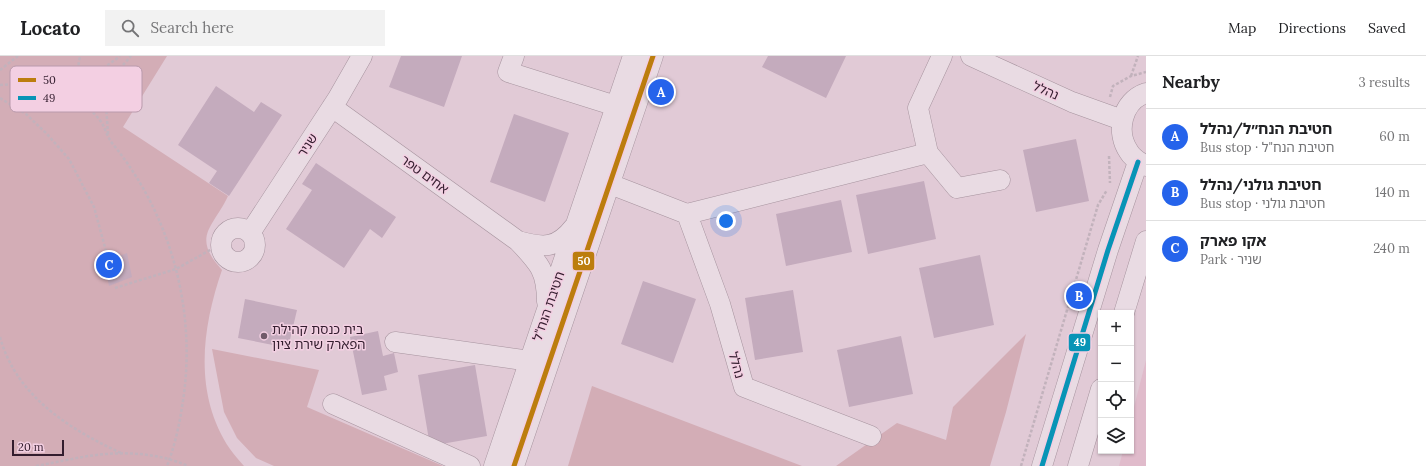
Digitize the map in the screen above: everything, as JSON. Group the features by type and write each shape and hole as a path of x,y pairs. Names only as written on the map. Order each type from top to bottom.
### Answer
{"street":[{"name":"שניר","path":"250,233 332,107 362,56"},
{"path":"514,56 508,72 616,106"},
{"name":"חטיבת הנח\"ל","path":"494,466 633,56"},
{"name":"חטיבת הנח\"ל","path":"514,466 653,56"},
{"path":"942,56 918,108 928,153 957,188 1000,180"},
{"name":"נהלל","path":"971,56 1072,102 1122,120"},
{"path":"1042,466 1108,250 1142,164 1130,154 1124,143 1121,132 1122,120 1127,109 1134,100 1146,93"},
{"name":"אחים טפר","path":"332,107 518,241"},
{"path":"610,184 687,214 928,153"},
{"name":"נהלל","path":"687,214 720,304 744,388 871,436"},
{"path":"518,241 534,246 546,246 558,243 567,237 576,226"},
{"path":"233,228 241,228 250,233 254,240 255,248 250,257 243,261 235,261 228,258 223,252 221,244 225,234 233,228"},
{"path":"518,241 534,257 542,271 547,285 547,310"},
{"path":"1125,310 1146,241"},
{"path":"395,342 530,361"},
{"path":"1078,466 1098,399"},
{"path":"333,404 470,466"}],"path":[{"path":"0,70 18,56"},
{"path":"78,66 80,56"},
{"path":"105,66 120,56"},
{"path":"123,66 132,56"},
{"path":"1131,76 1138,56"},
{"path":"0,85 10,85"},
{"path":"0,98 10,104"},
{"path":"23,112 48,134 69,159 94,207 106,251"},
{"path":"93,112 100,120 108,137 122,154 141,184 157,214 170,246 176,270 185,315 187,350 186,387 179,424 167,466"},
{"path":"106,112 108,137"},
{"path":"1021,466 1098,205 1110,185"},
{"path":"115,288 176,270 221,244"},
{"path":"0,337 10,362 20,380 34,396 51,412 71,427 94,441 121,453"},
{"path":"36,466 98,455 121,453 169,459 188,466"}],"shaded area":[{"path":"0,56 167,56 142,96 142,66 10,66 10,112 132,112 123,127 228,196 211,225 206,240 208,249 222,270 215,292 206,338 206,383 210,406 218,428 230,449 244,466 0,466"},
{"path":"1026,334 1006,412 990,466 836,466 897,423 946,440 953,407"},
{"path":"212,349 319,370 307,407 443,466 274,466 256,458 237,438 224,412"},
{"path":"1146,360 1146,466 1119,466 1122,454 1134,454 1134,407"},
{"path":"592,386 802,466 568,466"}],"building":[{"path":"401,56 462,56 444,107 389,87"},
{"path":"768,56 846,56 826,98 762,67"},
{"path":"216,86 254,112 261,102 282,115 229,196 209,183 217,171 178,145"},
{"path":"514,114 569,133 545,202 490,182"},
{"path":"1076,139 1089,201 1036,212 1023,150"},
{"path":"316,163 396,217 382,238 370,229 344,268 286,229 312,190 302,184"},
{"path":"924,181 936,239 868,254 856,195"},
{"path":"841,200 852,252 786,266 776,214"},
{"path":"127,253 132,277 109,286 104,262"},
{"path":"980,255 994,325 934,338 919,268"},
{"path":"643,281 696,299 673,363 621,344"},
{"path":"793,290 803,352 755,360 745,298"},
{"path":"245,299 297,310 288,348 238,338"},
{"path":"378,331 383,356 394,353 398,372 384,376 387,390 362,395 350,337"},
{"path":"901,336 913,394 849,407 837,350"},
{"path":"475,365 487,436 430,446 418,375"}],"transit line":[{"name":"50","path":"514,466 653,56"},
{"name":"49","path":"1042,466 1108,250 1138,162"}],"place":[{"name":"חטיבת הנח״ל/נהלל","path":"661,92"},
{"name":"אקו פארק","path":"109,265"},
{"name":"חטיבת גולני/נהלל","path":"1079,296"},
{"name":"בית כנסת קהילת הפארק שירת ציון","path":"264,336"}]}
